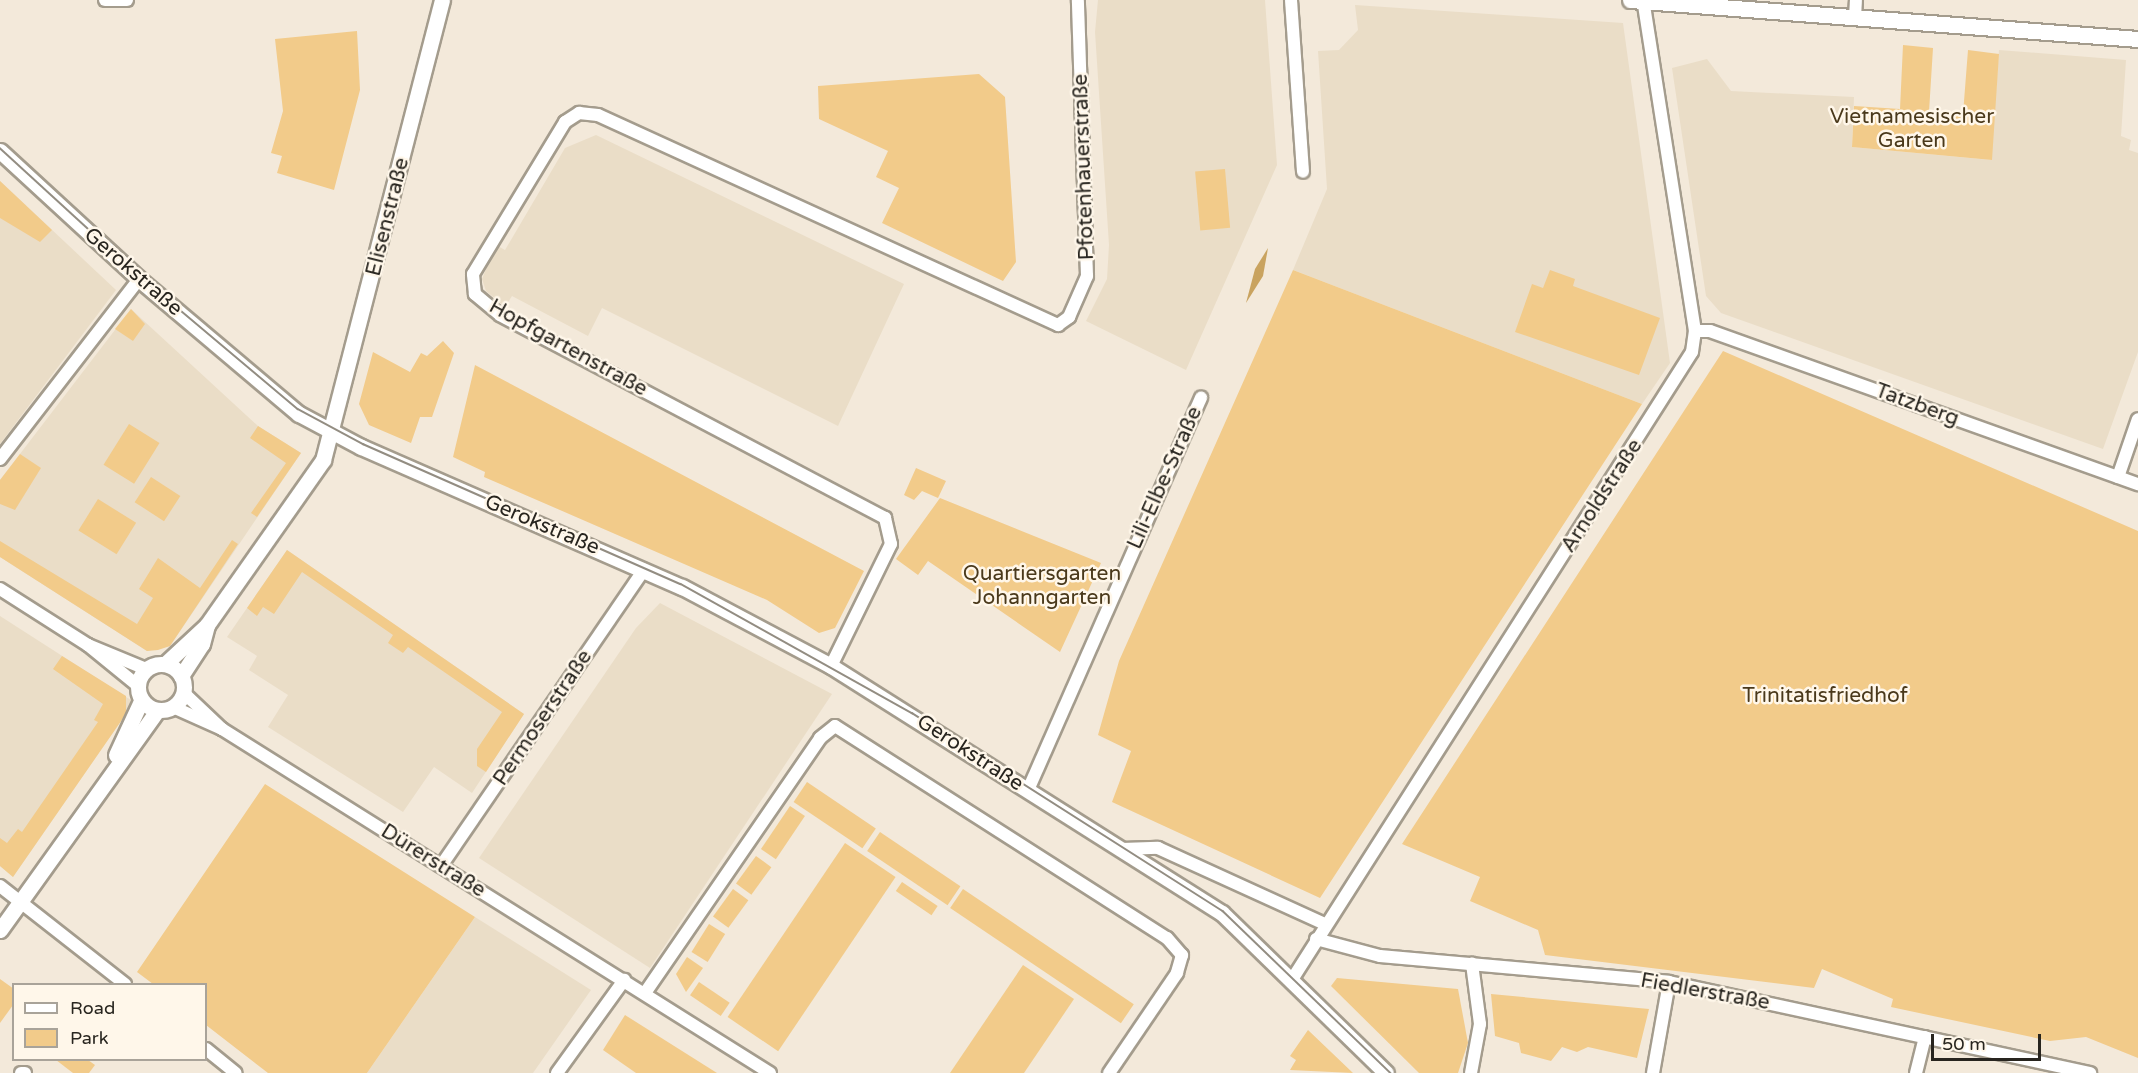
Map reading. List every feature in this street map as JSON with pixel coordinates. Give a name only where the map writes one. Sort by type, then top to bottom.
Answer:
[{"type":"street","points":[[105,0],[127,0]]},
{"type":"street","name":"Elisenstraße","points":[[207,625],[319,466],[333,434],[442,0]]},
{"type":"street","name":"Pfotenhauerstraße","points":[[1058,325],[1069,317],[1087,276],[1078,0]]},
{"type":"street","points":[[1291,0],[1303,171]]},
{"type":"street","points":[[1630,0],[2138,39]]},
{"type":"street","name":"Arnoldstraße","points":[[1316,939],[1683,372],[1695,331],[1644,0]]},
{"type":"street","points":[[1855,18],[1856,0]]},
{"type":"street","name":"Hopfgartenstraße","points":[[831,666],[891,544],[885,519],[500,315],[475,294],[477,263],[565,122],[579,113],[598,115],[1058,325]]},
{"type":"street","name":"Gerokstraße","points":[[0,151],[139,279],[293,409],[333,434],[644,570],[831,666],[1222,913],[1293,978],[1386,1073]]},
{"type":"street","points":[[0,459],[139,279]]},
{"type":"street","name":"Tatzberg","points":[[1695,331],[1710,331],[2138,484]]},
{"type":"street","name":"Lili-Elbe-Straße","points":[[1028,790],[1201,397]]},
{"type":"street","points":[[2118,477],[2138,419]]},
{"type":"street","name":"Permoserstraße","points":[[441,866],[644,570]]},
{"type":"street","points":[[0,589],[88,645],[137,685],[141,701],[109,771]]},
{"type":"street","points":[[88,645],[105,647],[146,669],[165,664],[207,625]]},
{"type":"street","points":[[0,930],[109,771],[157,711],[173,708],[184,693],[181,675],[202,644],[207,625]]},
{"type":"street","points":[[165,664],[181,675]]},
{"type":"street","points":[[137,685],[146,669]]},
{"type":"street","name":"Dürerstraße","points":[[184,693],[222,729]]},
{"type":"street","points":[[141,701],[157,711]]},
{"type":"street","name":"Dürerstraße","points":[[173,708],[222,729],[770,1073]]},
{"type":"street","points":[[645,993],[820,738],[835,726],[1158,932],[1182,955],[1177,973],[1109,1073]]},
{"type":"street","points":[[1122,849],[1158,848],[1325,924]]},
{"type":"street","points":[[0,886],[123,983]]},
{"type":"street","points":[[1293,978],[1316,939]]},
{"type":"street","name":"Fiedlerstraße","points":[[1316,939],[1380,956],[1670,982],[2090,1073]]},
{"type":"street","points":[[1471,1073],[1480,1024],[1472,964]]},
{"type":"street","points":[[558,1073],[624,980]]},
{"type":"street","points":[[1653,1073],[1670,982]]},
{"type":"street","points":[[1916,1073],[1925,1037]]},
{"type":"street","points":[[207,1050],[236,1073]]},
{"type":"shaded area","points":[[1098,0],[1265,0],[1277,165],[1186,370],[1086,321],[1107,279],[1109,245],[1095,32]]},
{"type":"shaded area","points":[[1355,5],[1623,23],[1670,363],[1642,404],[1293,270],[1327,189],[1318,51],[1339,50],[1358,30]]},
{"type":"shaded area","points":[[1999,50],[2126,60],[2121,136],[2131,140],[2129,150],[2138,153],[2138,352],[2103,449],[1721,313],[1706,296],[1672,68],[1707,59],[1731,91],[1854,97],[1852,147],[1991,160]]},
{"type":"shaded area","points":[[596,135],[904,284],[838,426],[602,308],[588,336],[512,296],[505,307],[486,291],[482,279],[496,245],[505,250],[565,148]]},
{"type":"shaded area","points":[[0,181],[116,290],[0,444]]},
{"type":"shaded area","points":[[1268,248],[1263,276],[1246,303],[1255,269]]},
{"type":"shaded area","points":[[131,309],[258,426],[301,453],[170,646],[147,651],[0,557],[0,480]]},
{"type":"shaded area","points":[[287,550],[524,714],[472,793],[434,767],[403,812],[268,727],[288,695],[249,670],[257,656],[227,637]]},
{"type":"shaded area","points":[[660,603],[832,694],[650,968],[479,858],[636,628]]},
{"type":"shaded area","points":[[0,616],[134,702],[13,877],[0,866]]},
{"type":"shaded area","points":[[475,917],[591,990],[533,1073],[367,1073]]},
{"type":"green space","points":[[357,31],[360,90],[334,190],[277,173],[282,156],[271,153],[283,111],[275,39]]},
{"type":"green space","name":"Vietnamesischer Garten","points":[[1903,45],[1933,48],[1929,112],[1963,114],[1968,50],[1999,54],[1992,160],[1852,147],[1854,106],[1900,109]]},
{"type":"green space","points":[[979,74],[1005,97],[1016,262],[1003,281],[882,223],[899,188],[876,177],[888,151],[819,119],[818,86]]},
{"type":"green space","points":[[1225,169],[1230,228],[1200,230],[1195,172]]},
{"type":"green space","points":[[0,181],[52,230],[40,242],[0,218]]},
{"type":"green space","points":[[1293,270],[1642,404],[1320,898],[1112,802],[1131,751],[1098,735],[1119,661]]},
{"type":"green space","points":[[1550,270],[1575,279],[1573,286],[1660,318],[1639,375],[1515,332],[1532,284],[1543,288]]},
{"type":"green space","points":[[131,309],[145,324],[133,341],[115,329]]},
{"type":"green space","points":[[443,341],[454,353],[432,417],[420,417],[411,443],[369,425],[359,404],[373,352],[410,372],[421,353],[427,356]]},
{"type":"green space","name":"Trinitatisfriedhof","points":[[1723,351],[2138,531],[2138,1058],[2086,1037],[2050,1041],[1891,1007],[1893,999],[1822,969],[1814,988],[1545,955],[1538,930],[1470,901],[1480,877],[1402,844]]},
{"type":"green space","points":[[475,365],[864,571],[835,628],[819,633],[767,600],[484,477],[485,472],[453,457]]},
{"type":"green space","points":[[129,424],[160,443],[134,484],[104,465]]},
{"type":"green space","points":[[258,426],[301,453],[257,517],[251,513],[286,463],[250,438]]},
{"type":"green space","points":[[20,454],[41,468],[15,510],[0,504],[0,480]]},
{"type":"green space","points":[[916,468],[946,481],[938,498],[922,491],[914,500],[904,495]]},
{"type":"green space","points":[[151,477],[180,496],[164,521],[135,502]]},
{"type":"green space","name":"Quartiersgarten Johanngarten","points":[[940,498],[1101,563],[1060,652],[928,561],[918,575],[896,559]]},
{"type":"green space","points":[[98,499],[136,523],[117,554],[78,530]]},
{"type":"green space","points":[[232,540],[238,544],[170,646],[147,651],[0,557],[0,541],[137,624],[153,598],[139,589],[158,558],[200,588]]},
{"type":"green space","points":[[287,550],[524,714],[486,772],[477,766],[477,749],[502,712],[408,647],[403,653],[388,643],[393,635],[302,572],[274,614],[263,607],[257,616],[247,608]]},
{"type":"green space","points":[[62,656],[126,696],[126,714],[13,877],[0,866],[0,838],[7,843],[18,829],[22,832],[98,722],[94,720],[103,704],[53,669]]},
{"type":"green space","points":[[807,782],[876,828],[862,848],[794,802]]},
{"type":"green space","points":[[265,784],[475,917],[367,1073],[268,1073],[207,1026],[207,983],[152,983],[137,972]]},
{"type":"green space","points":[[790,806],[805,816],[776,859],[761,849]]},
{"type":"green space","points":[[880,832],[960,886],[948,905],[867,851]]},
{"type":"green space","points":[[845,843],[896,877],[778,1051],[728,1017]]},
{"type":"green space","points":[[756,856],[771,867],[751,895],[736,884]]},
{"type":"green space","points":[[902,882],[938,906],[931,915],[896,891]]},
{"type":"green space","points":[[733,889],[748,900],[728,928],[713,917]]},
{"type":"green space","points":[[963,889],[1134,1004],[1121,1023],[950,908]]},
{"type":"green space","points":[[709,924],[725,934],[708,962],[692,952]]},
{"type":"green space","points":[[687,957],[703,968],[686,992],[676,974]]},
{"type":"green space","points":[[1023,965],[1074,999],[1024,1073],[950,1073]]},
{"type":"green space","points":[[1337,978],[1458,989],[1468,1043],[1458,1073],[1419,1073],[1331,986]]},
{"type":"green space","points":[[0,979],[12,988],[12,1006],[0,1023]]},
{"type":"green space","points":[[699,982],[730,1003],[721,1016],[690,995]]},
{"type":"green space","points":[[1491,994],[1649,1009],[1637,1058],[1588,1047],[1577,1052],[1562,1047],[1551,1061],[1521,1053],[1519,1043],[1495,1036]]},
{"type":"green space","points":[[625,1015],[717,1073],[636,1073],[603,1050]]},
{"type":"green space","points":[[1308,1030],[1353,1073],[1290,1070],[1296,1060],[1290,1056]]},
{"type":"green space","points":[[57,1061],[89,1061],[95,1065],[89,1073],[73,1073]]},
{"type":"tram line","points":[[0,148],[141,277],[298,409],[363,444],[681,584],[912,713],[1223,911],[1391,1073]]}]
